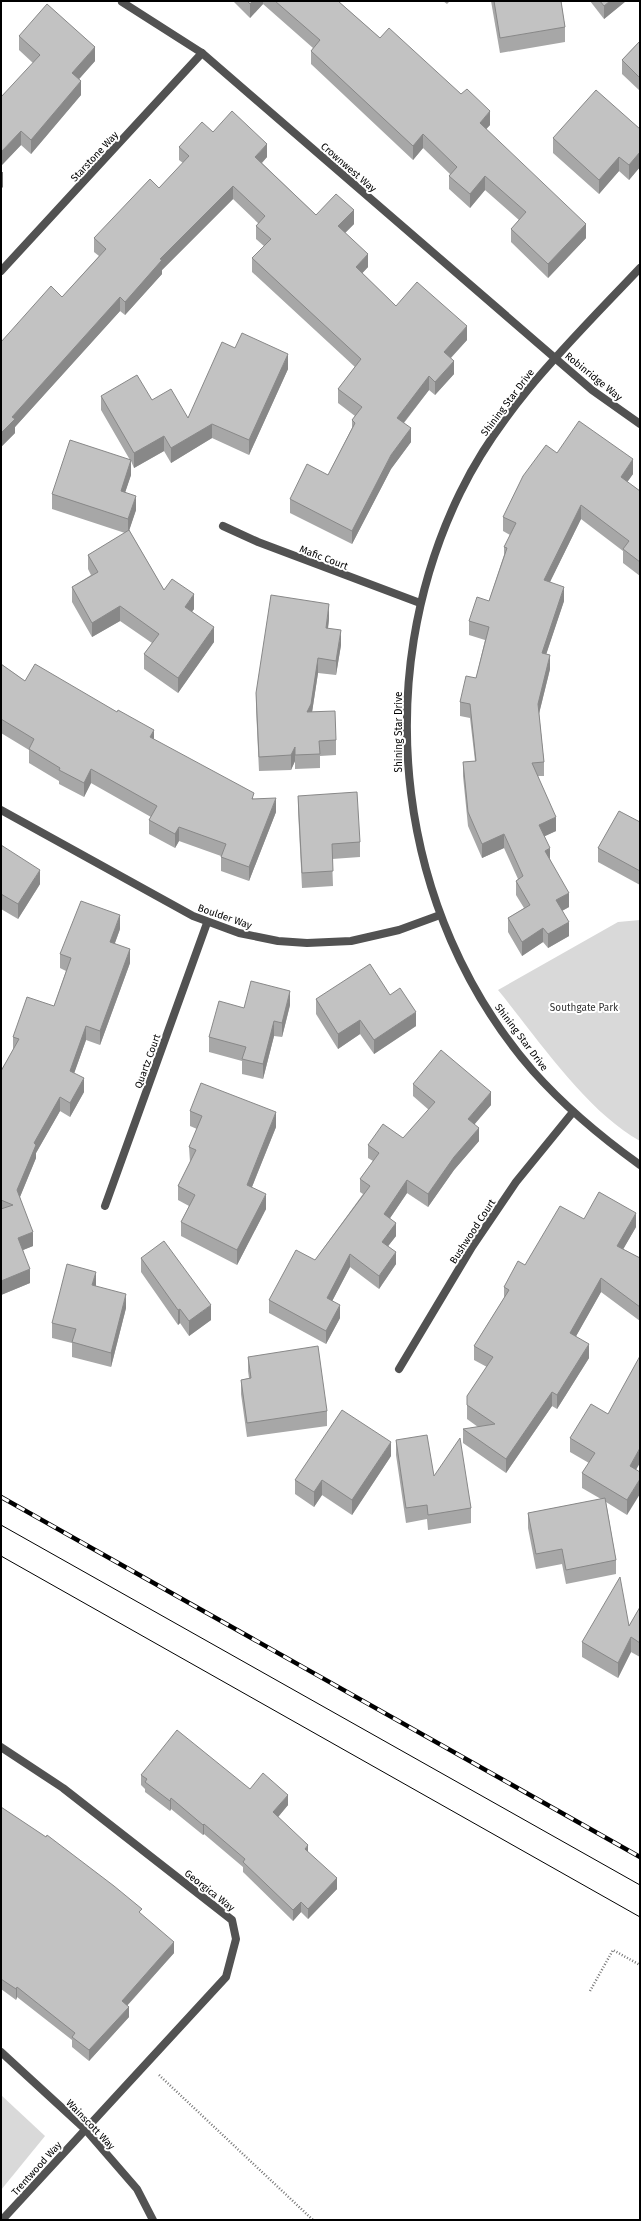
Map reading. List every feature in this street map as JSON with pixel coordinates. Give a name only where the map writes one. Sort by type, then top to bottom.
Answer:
[{"type":"street","name":"Crownwest Way","points":[[122,2],[202,53],[555,358]]},
{"type":"street","name":"Starstone Way","points":[[1,271],[202,53]]},
{"type":"street","name":"Shining Star Drive","points":[[640,268],[537,378],[492,436],[460,492],[438,543],[420,603],[411,650],[406,705],[406,760],[412,807],[423,861],[440,915],[466,972],[494,1020],[534,1071],[573,1112],[607,1141],[640,1165]]},
{"type":"street","name":"Robinridge Way","points":[[555,358],[592,390],[640,424]]},
{"type":"street","name":"Mafic Court","points":[[223,526],[258,542],[420,603]]},
{"type":"street","name":"Boulder Way","points":[[1,810],[207,923],[239,933],[278,941],[307,943],[351,941],[399,930],[440,915]]},
{"type":"street","name":"Quartz Court","points":[[105,1206],[207,923]]},
{"type":"street","name":"Bushwood Court","points":[[399,1369],[472,1247],[516,1182],[573,1112]]},
{"type":"street","name":"Georgica Way","points":[[1,1747],[63,1788],[232,1920],[236,1939],[226,1977],[85,2129]]},
{"type":"street","name":"Wainscott Way","points":[[1,2052],[85,2129],[137,2189],[153,2220]]},
{"type":"street","name":"Trentwood Way","points":[[2,2220],[85,2129]]},
{"type":"path","points":[[590,1991],[612,1950],[640,1965]]},
{"type":"path","points":[[146,2063],[313,2220]]},
{"type":"green space","name":"Southgate Park","points":[[640,920],[640,1141],[620,1128],[582,1093],[546,1051],[498,990],[618,922]]},
{"type":"green space","points":[[1,2095],[45,2136],[1,2190]]},
{"type":"building","points":[[275,1],[338,1],[380,38],[389,28],[461,94],[467,89],[490,111],[480,123],[586,224],[548,264],[511,229],[526,212],[485,176],[470,194],[449,176],[457,167],[423,134],[413,146],[311,51],[320,40]]},
{"type":"building","points":[[494,1],[561,1],[565,27],[500,38]]},
{"type":"building","points":[[600,1],[610,1],[604,6]]},
{"type":"building","points":[[47,4],[95,47],[72,73],[81,81],[31,140],[21,131],[1,152],[1,97],[40,55],[19,36]]},
{"type":"building","points":[[640,41],[640,78],[622,60]]},
{"type":"building","points":[[596,90],[640,129],[640,152],[629,165],[619,157],[599,180],[553,138]]},
{"type":"building","points":[[232,111],[267,144],[255,157],[316,215],[336,194],[354,210],[338,226],[368,254],[356,267],[396,306],[417,282],[467,326],[444,352],[454,361],[435,382],[429,376],[397,418],[411,428],[391,455],[352,531],[290,499],[307,464],[328,475],[355,423],[352,420],[362,407],[338,389],[361,359],[252,258],[271,239],[256,226],[265,216],[233,186],[160,259],[162,260],[125,302],[120,297],[12,417],[15,419],[1,433],[1,342],[51,286],[62,297],[106,249],[94,238],[150,179],[159,188],[189,156],[179,147],[202,122],[213,132]]},
{"type":"building","points":[[242,333],[288,354],[249,440],[212,424],[171,448],[164,436],[134,453],[101,396],[137,375],[152,400],[171,389],[188,418],[222,342],[235,348]]},
{"type":"building","points":[[579,421],[633,459],[621,477],[640,491],[640,562],[623,549],[629,541],[581,505],[544,580],[564,587],[542,653],[550,655],[538,704],[544,762],[532,763],[556,817],[539,825],[550,848],[545,851],[569,893],[556,900],[569,922],[548,934],[543,928],[522,942],[508,918],[530,905],[516,881],[523,876],[504,834],[482,844],[468,812],[463,762],[476,761],[470,704],[460,702],[466,676],[476,678],[489,627],[469,621],[477,597],[489,601],[507,548],[504,547],[516,523],[503,517],[523,476],[546,445],[557,453]]},
{"type":"building","points":[[70,440],[131,460],[121,491],[136,496],[128,519],[52,494]]},
{"type":"building","points":[[129,530],[164,590],[172,579],[194,594],[185,607],[214,627],[178,678],[144,654],[159,634],[120,606],[92,623],[72,587],[98,572],[88,555]]},
{"type":"building","points":[[271,595],[329,604],[326,628],[341,630],[336,661],[318,658],[311,704],[307,712],[335,711],[336,740],[319,741],[320,754],[295,755],[295,747],[291,755],[259,757],[256,693]]},
{"type":"building","points":[[1,664],[25,681],[35,664],[117,712],[118,710],[154,730],[150,737],[254,793],[252,799],[276,798],[249,867],[221,857],[226,844],[179,827],[175,834],[149,820],[157,806],[91,769],[84,783],[59,770],[60,768],[29,749],[34,739],[1,719]]},
{"type":"building","points":[[357,792],[360,842],[332,844],[333,871],[302,873],[298,796]]},
{"type":"building","points":[[619,811],[640,822],[640,871],[598,848]]},
{"type":"building","points":[[1,845],[40,870],[18,904],[1,894]]},
{"type":"building","points":[[81,901],[120,915],[110,942],[130,949],[100,1031],[86,1026],[70,1071],[84,1078],[70,1103],[60,1097],[34,1143],[36,1145],[17,1190],[33,1232],[18,1238],[30,1269],[1,1281],[1,1209],[13,1205],[1,1200],[1,1071],[19,1039],[13,1037],[27,997],[54,1006],[71,958],[60,954]]},
{"type":"building","points":[[370,964],[390,995],[400,988],[416,1012],[374,1040],[360,1020],[338,1034],[316,999]]},
{"type":"building","points":[[251,981],[290,991],[282,1023],[274,1021],[263,1064],[242,1059],[246,1047],[209,1037],[219,1001],[244,1008]]},
{"type":"building","points":[[441,1050],[491,1092],[468,1119],[479,1128],[454,1157],[428,1194],[407,1180],[384,1214],[396,1223],[382,1242],[396,1252],[379,1276],[350,1254],[327,1298],[340,1305],[326,1331],[269,1300],[296,1250],[315,1260],[370,1186],[360,1179],[379,1153],[368,1145],[383,1124],[403,1138],[435,1102],[413,1084]]},
{"type":"building","points":[[201,1083],[276,1112],[247,1185],[266,1194],[237,1250],[181,1222],[195,1195],[178,1186],[196,1150],[189,1147],[202,1116],[190,1111]]},
{"type":"building","points":[[599,1192],[636,1213],[617,1246],[640,1258],[640,1307],[601,1278],[570,1333],[589,1344],[557,1395],[552,1392],[506,1459],[463,1429],[495,1424],[467,1405],[467,1396],[493,1357],[474,1346],[509,1290],[504,1287],[518,1261],[525,1265],[560,1206],[584,1219]]},
{"type":"building","points":[[164,1241],[211,1305],[189,1321],[180,1309],[178,1310],[141,1258]]},
{"type":"building","points":[[67,1264],[96,1272],[92,1285],[126,1294],[111,1353],[72,1342],[76,1329],[52,1323]]},
{"type":"building","points":[[318,1346],[327,1411],[247,1423],[241,1380],[251,1378],[248,1357]]},
{"type":"building","points":[[640,1356],[640,1448],[630,1466],[640,1472],[640,1479],[627,1500],[582,1473],[595,1453],[570,1438],[591,1404],[608,1414]]},
{"type":"building","points":[[342,1410],[391,1442],[352,1500],[322,1480],[314,1492],[295,1480]]},
{"type":"building","points":[[427,1435],[434,1476],[460,1438],[471,1508],[428,1515],[427,1505],[406,1508],[396,1440]]},
{"type":"building","points":[[605,1498],[616,1560],[566,1570],[562,1549],[536,1554],[528,1513]]},
{"type":"building","points":[[620,1577],[629,1626],[640,1607],[640,1643],[631,1637],[618,1663],[582,1642]]},
{"type":"building","points":[[177,1730],[250,1789],[263,1773],[288,1795],[273,1812],[308,1845],[305,1849],[337,1878],[308,1909],[301,1902],[293,1910],[243,1862],[245,1859],[171,1798],[170,1801],[145,1782],[147,1779],[141,1775]]},
{"type":"building","points":[[1,1807],[46,1837],[47,1835],[114,1886],[142,1909],[139,1912],[174,1942],[122,2001],[129,2007],[89,2050],[72,2037],[75,2033],[17,1987],[16,1989],[1,1979]]},
{"type":"tram line","points":[[1,1525],[640,1885]]},
{"type":"tram line","points":[[1,1556],[640,1917]]},
{"type":"railway","points":[[1,1497],[640,1857]]}]
